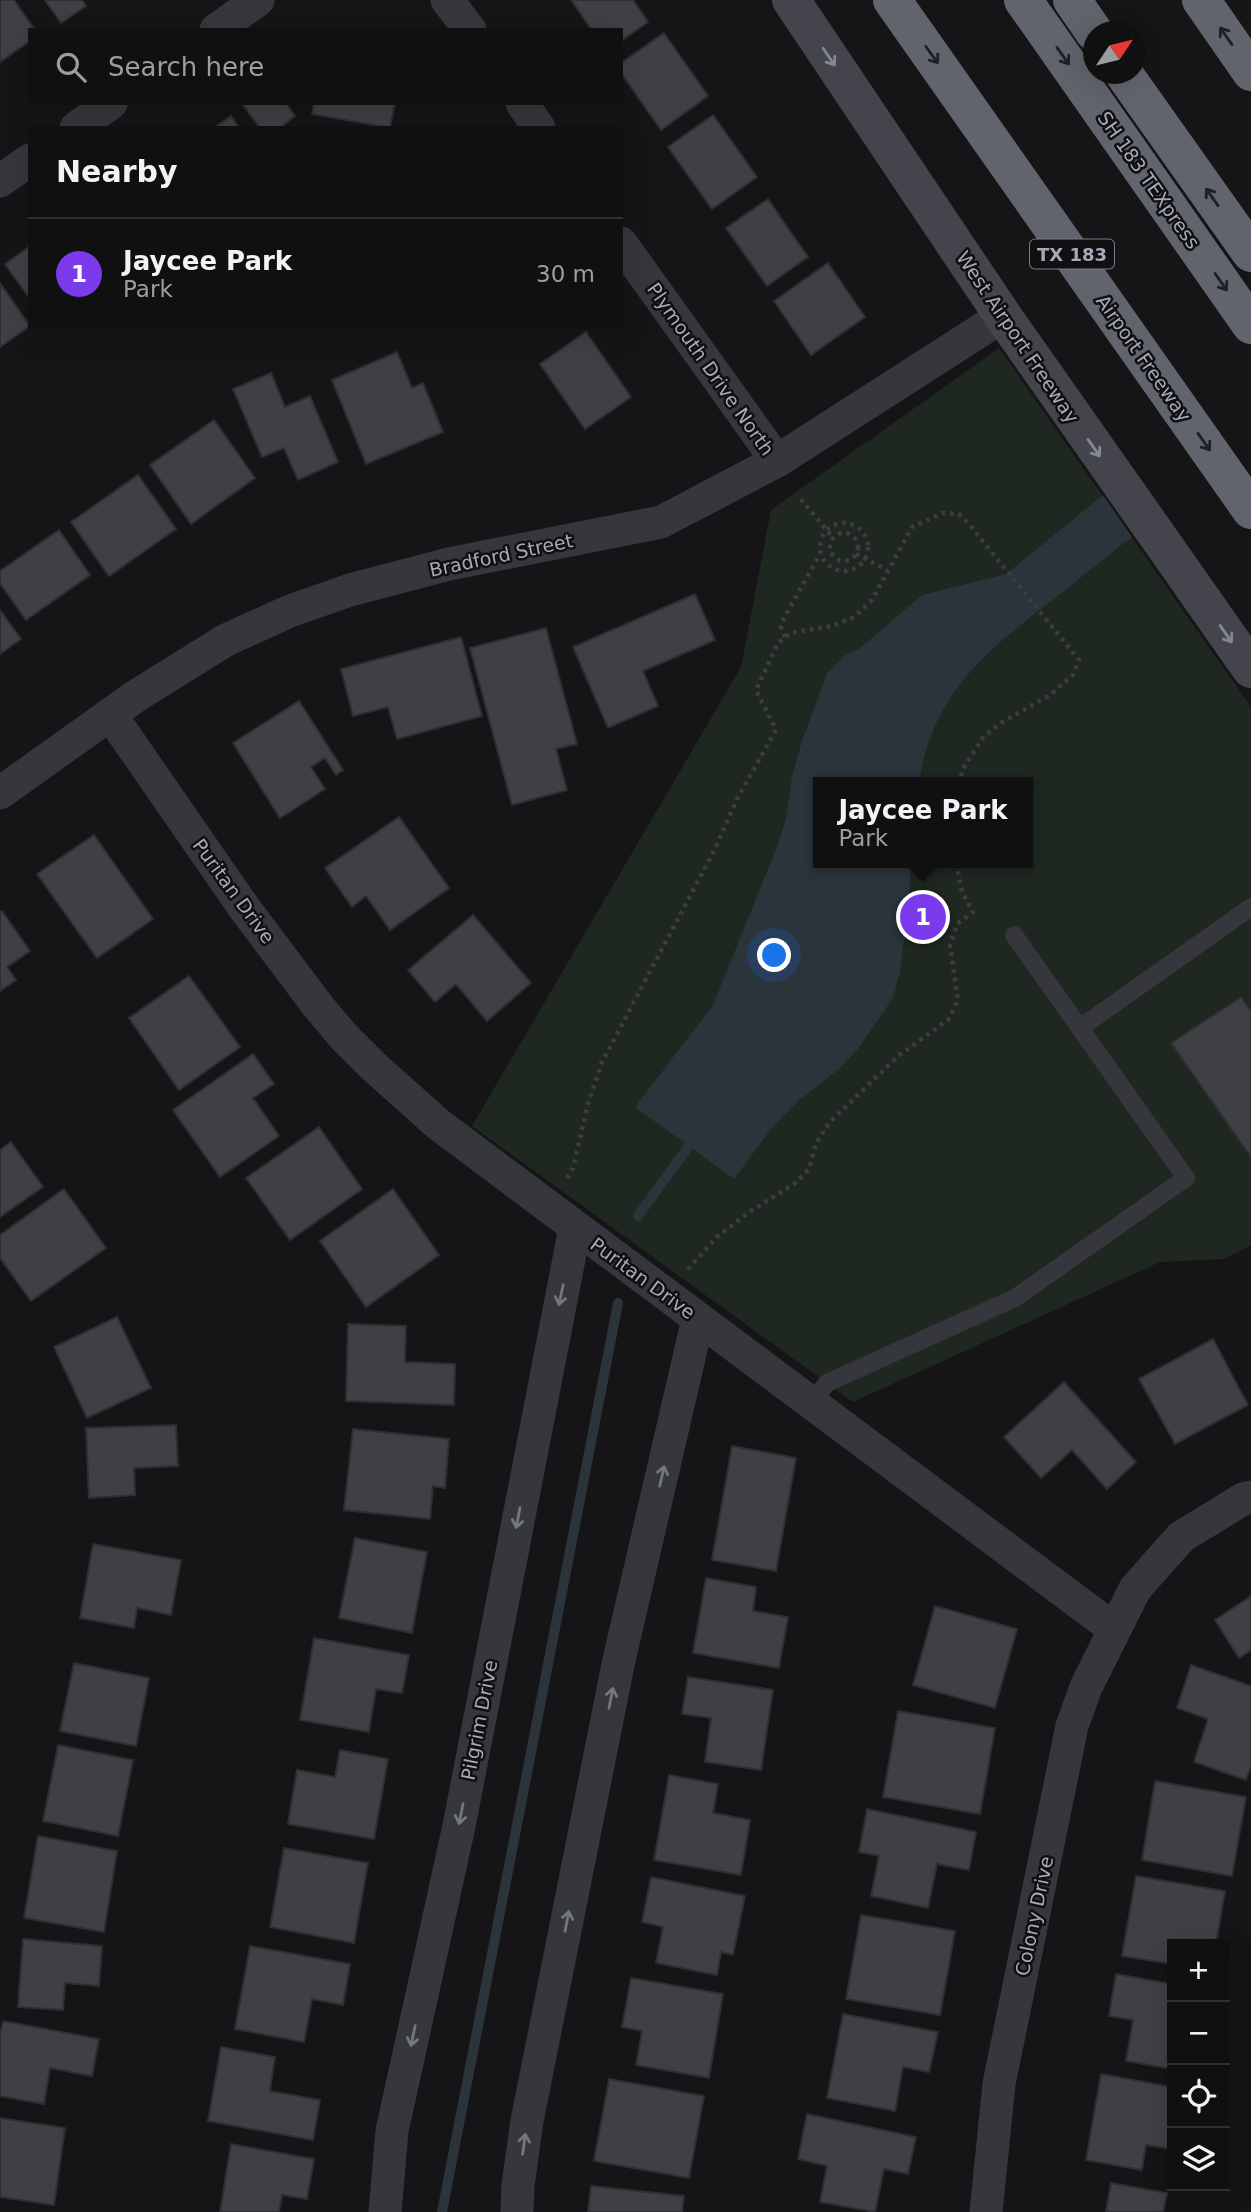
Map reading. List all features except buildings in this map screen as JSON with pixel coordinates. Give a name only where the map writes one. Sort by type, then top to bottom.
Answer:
[{"type":"highway","name":"Airport Freeway","points":[[892,0],[1251,510]]},
{"type":"highway","name":"SH 183 TEXpress","points":[[1024,0],[1251,325]]},
{"type":"highway","points":[[1072,0],[1086,21]]},
{"type":"highway","points":[[1201,0],[1251,72]]},
{"type":"highway","points":[[1131,84],[1251,253]]},
{"type":"main road","name":"West Airport Freeway","points":[[791,0],[1003,316],[1251,669]]},
{"type":"street","points":[[219,28],[258,0]]},
{"type":"street","points":[[447,0],[468,28]]},
{"type":"street","points":[[79,126],[108,105]]},
{"type":"street","points":[[523,105],[538,126]]},
{"type":"street","points":[[0,181],[28,161]]},
{"type":"street","name":"Plymouth Drive North","points":[[623,246],[777,461]]},
{"type":"street","name":"Bradford Street","points":[[0,793],[110,714],[175,670],[226,640],[290,611],[349,590],[449,564],[661,522],[777,461],[1003,316]]},
{"type":"street","name":"Puritan Drive","points":[[110,714],[245,908],[344,1037],[438,1124],[1114,1629]]},
{"type":"street","name":"Pilgrim Drive","points":[[385,2212],[392,2131],[459,1826],[575,1228]]},
{"type":"street","points":[[517,2212],[527,2121],[619,1660],[698,1319]]},
{"type":"street","points":[[1114,1629],[1135,1588],[1181,1537],[1242,1499],[1251,1497]]},
{"type":"street","name":"Colony Drive","points":[[986,2212],[999,2084],[1072,1726],[1086,1686],[1114,1629]]},
{"type":"lane","points":[[1080,1028],[1251,907]]},
{"type":"lane","points":[[811,1404],[827,1383],[1015,1298],[1186,1178],[1014,934]]},
{"type":"path","points":[[801,499],[832,538]]},
{"type":"path","points":[[567,1179],[573,1168],[588,1104],[602,1062],[714,851],[738,797],[776,730],[756,690],[778,643],[790,633],[832,626],[854,617],[872,600],[912,527],[943,513],[959,514],[1079,660],[1073,675],[1050,695],[1004,721],[984,736],[962,770],[961,777]]},
{"type":"path","points":[[785,637],[781,627],[784,618],[820,554],[821,538],[825,531],[839,523],[855,526],[866,537],[868,545],[865,559],[859,566],[845,572],[830,567],[820,554]]},
{"type":"path","points":[[845,533],[854,537],[858,545],[856,554],[849,560],[836,558],[830,547],[832,538],[845,533]]},
{"type":"path","points":[[856,554],[887,569]]},
{"type":"path","points":[[681,1265],[688,1269],[717,1237],[749,1212],[794,1184],[809,1169],[816,1143],[830,1122],[898,1056],[948,1020],[958,1000],[950,945],[957,924],[973,912],[962,892],[957,868]]},
{"type":"shaded area","points":[[999,348],[1251,707],[1251,1245],[1224,1259],[1160,1262],[853,1402],[472,1126],[741,667],[771,510]]},
{"type":"shaded area","points":[[1103,495],[1132,537],[991,650],[971,671],[938,719],[920,777],[813,777],[813,868],[911,868],[900,972],[893,998],[858,1049],[839,1069],[798,1101],[771,1129],[734,1179],[635,1107],[713,1005],[778,844],[802,741],[827,673],[844,656],[860,648],[922,595],[1006,574]]},
{"type":"waterway","points":[[638,1216],[696,1136]]},
{"type":"waterway","points":[[442,2212],[618,1303]]},
{"type":"place","name":"Jaycee Park","points":[[923,917]]}]
